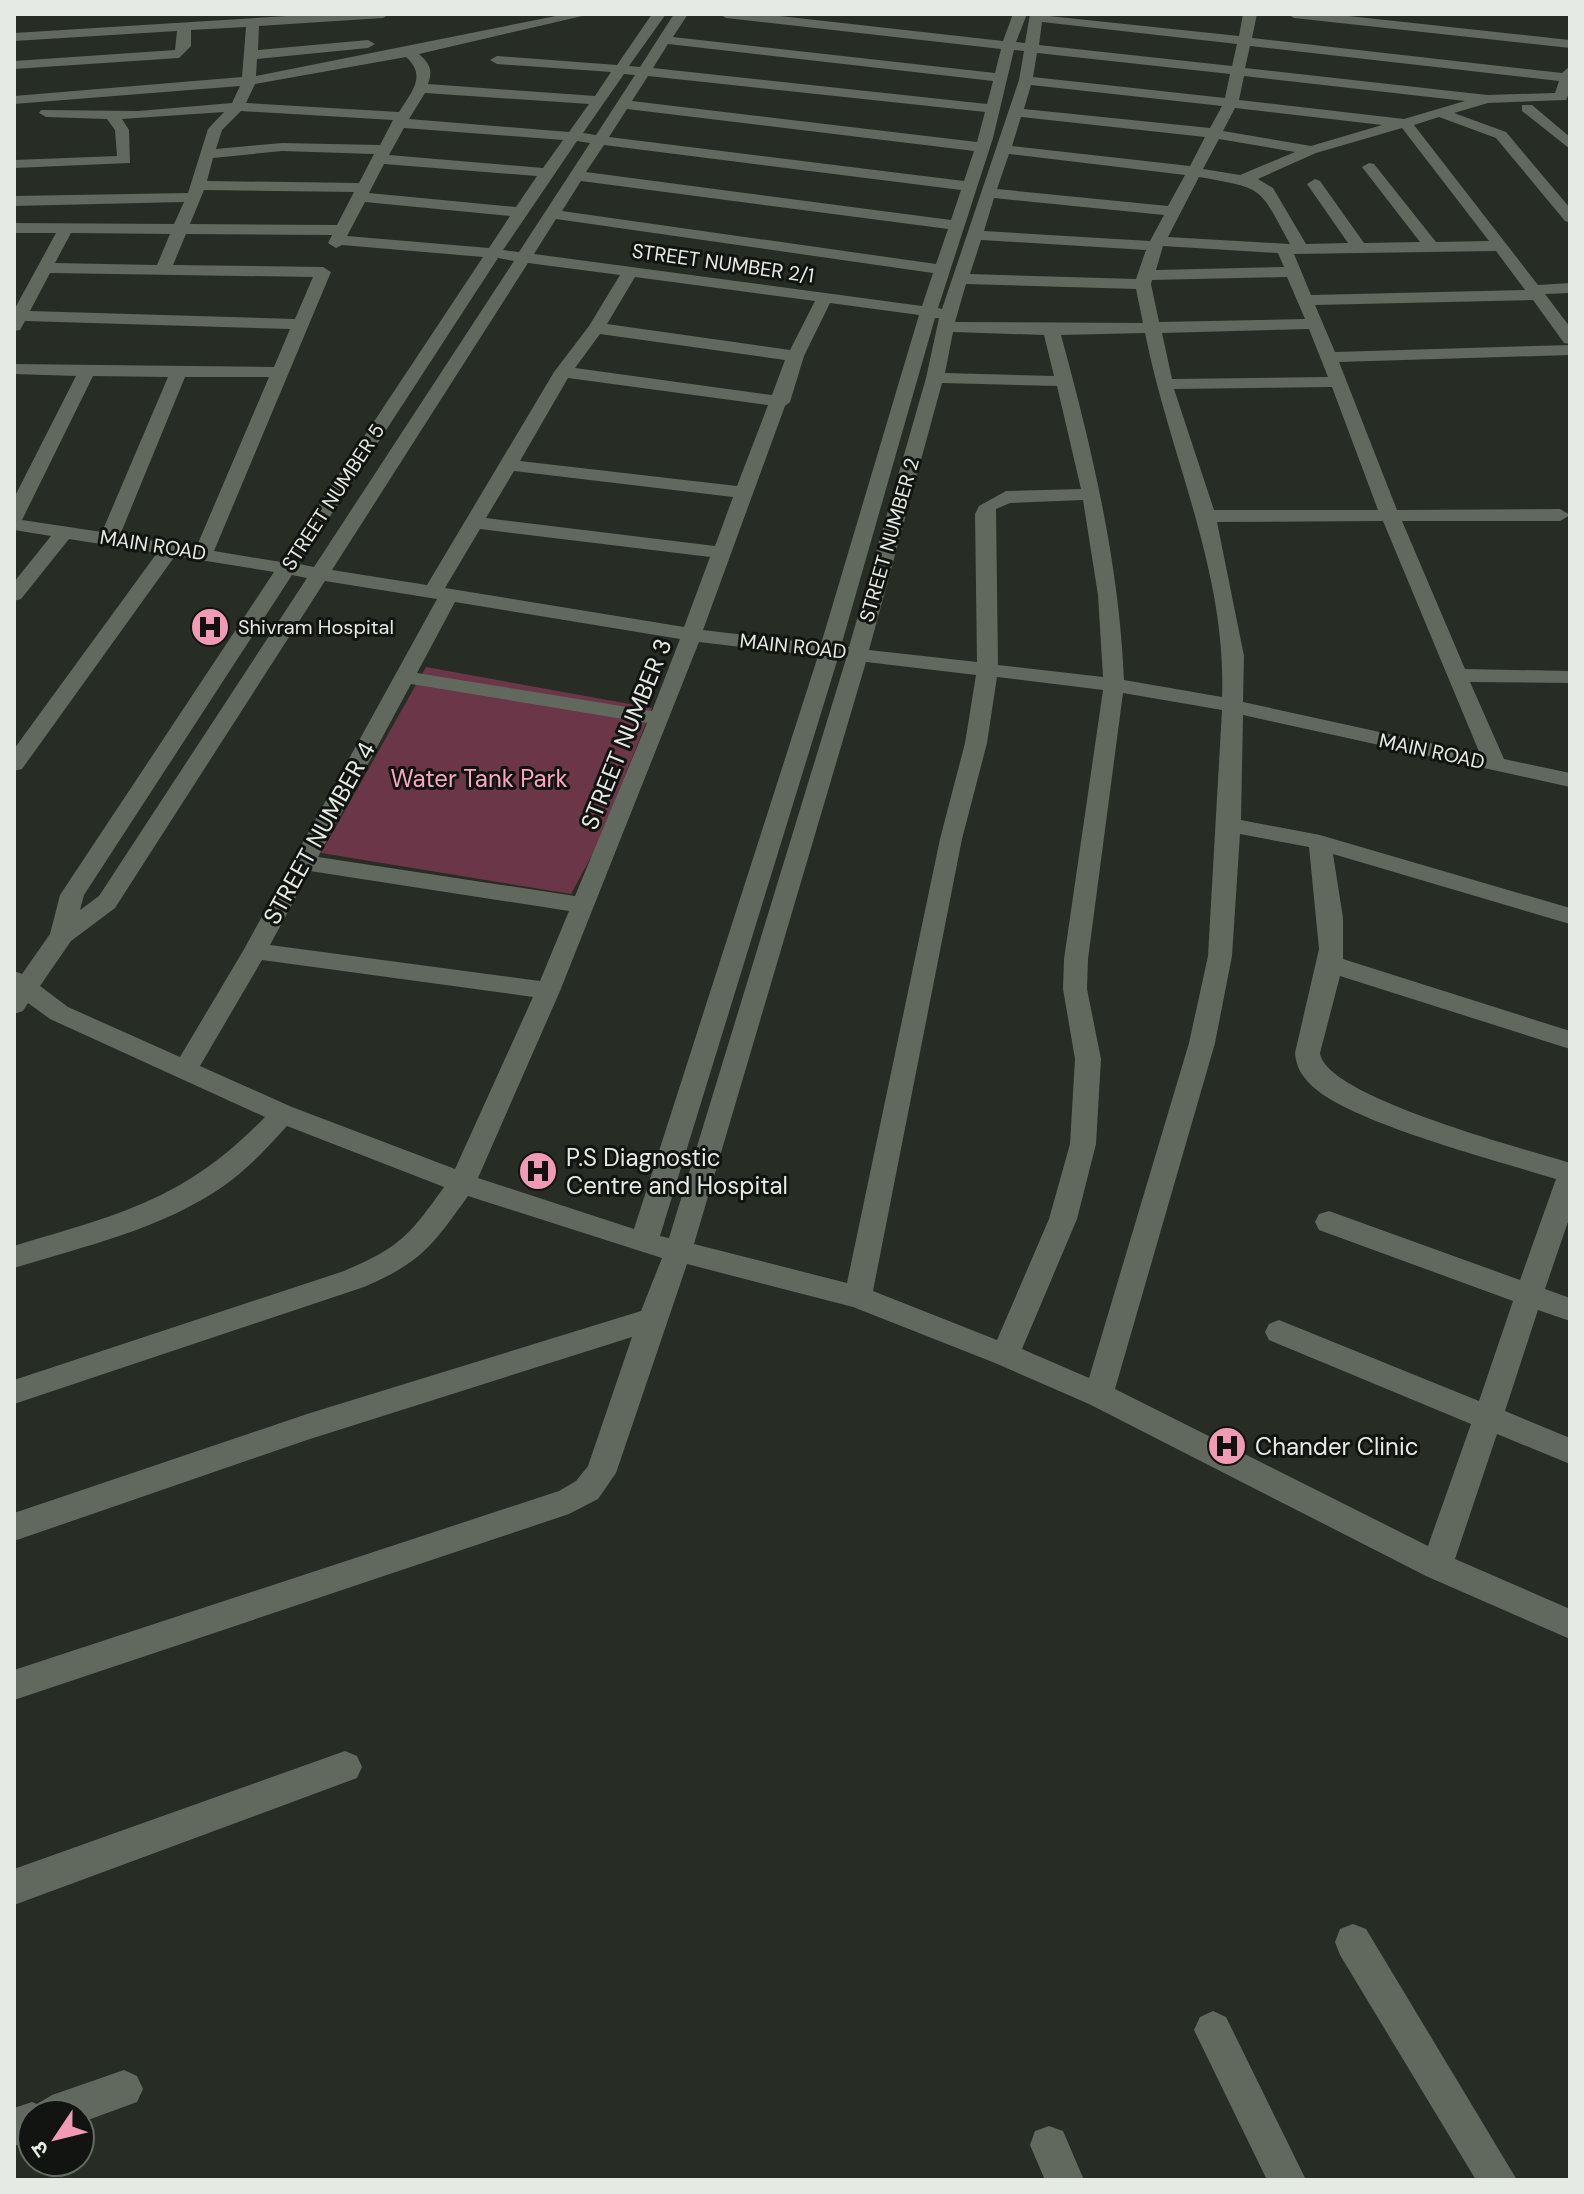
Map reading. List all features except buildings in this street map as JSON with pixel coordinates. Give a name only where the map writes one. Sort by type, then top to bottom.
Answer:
[{"type":"street","points":[[84,14],[84,33]]},
{"type":"street","points":[[14,37],[383,14]]},
{"type":"street","points":[[511,14],[524,28]]},
{"type":"street","points":[[14,100],[249,81],[409,52],[584,14]]},
{"type":"street","name":"STREET NUMBER 5","points":[[17,991],[62,935],[72,895],[493,253],[659,14]]},
{"type":"street","points":[[62,935],[107,902],[681,14]]},
{"type":"street","points":[[726,14],[1487,99],[1561,97],[1569,74],[1008,14]]},
{"type":"street","points":[[1099,1395],[1202,1043],[1220,956],[1229,825],[1230,705],[1234,656],[1206,516],[1150,329],[1144,280],[1157,243],[1192,171],[1231,102],[1250,14]]},
{"type":"street","points":[[1294,14],[1416,21],[1570,44]]},
{"type":"street","points":[[1401,14],[1416,21]]},
{"type":"street","points":[[1003,110],[1000,78],[1008,46],[1028,15]]},
{"type":"street","name":"STREET NUMBER 2","points":[[14,1685],[569,1501],[587,1490],[601,1473],[652,1319],[679,1249],[858,653],[935,378],[940,318],[950,274],[1003,110],[1026,80],[1032,49],[1028,15]]},
{"type":"street","points":[[1513,18],[1514,37]]},
{"type":"street","points":[[163,269],[196,191],[215,129],[237,107],[249,81],[253,21]]},
{"type":"street","points":[[14,65],[179,54],[184,46],[184,26]]},
{"type":"street","points":[[252,55],[420,40],[463,41]]},
{"type":"street","points":[[664,40],[1000,78]]},
{"type":"street","points":[[203,553],[340,235],[400,119],[420,88],[423,65],[409,52]]},
{"type":"street","points":[[497,60],[620,69],[1212,133],[1311,150]]},
{"type":"street","points":[[1026,80],[1405,123],[1570,339]]},
{"type":"street","points":[[420,88],[597,100]]},
{"type":"street","points":[[1242,180],[1311,150],[1487,99]]},
{"type":"street","points":[[622,104],[1192,171],[1242,180],[1268,191],[1292,249],[1294,272],[1337,382],[1495,765]]},
{"type":"street","points":[[14,112],[111,114],[237,107],[400,119],[750,155],[978,190],[1173,211]]},
{"type":"street","points":[[1527,108],[1570,145]]},
{"type":"street","points":[[1440,113],[1501,135],[1570,218]]},
{"type":"street","points":[[14,164],[125,160],[122,130],[111,114]]},
{"type":"street","points":[[1547,127],[1570,124]]},
{"type":"street","points":[[208,154],[282,147],[381,154],[550,173]]},
{"type":"street","points":[[1369,167],[1432,247]]},
{"type":"street","points":[[579,176],[965,230],[1292,249],[1501,246]]},
{"type":"street","points":[[1315,184],[1359,248]]},
{"type":"street","points":[[14,201],[196,191],[361,192],[520,212]]},
{"type":"street","points":[[553,214],[950,274],[1144,280],[1294,272]]},
{"type":"street","name":"STREET NUMBER 2/1","points":[[14,228],[182,227],[340,235],[493,253],[940,318],[1051,330],[1316,324]]},
{"type":"street","points":[[66,228],[17,316],[301,324]]},
{"type":"street","points":[[45,268],[323,272]]},
{"type":"street","name":"STREET NUMBER 4","points":[[185,1070],[255,951],[404,677],[442,591],[509,465],[563,372],[596,328],[629,273]]},
{"type":"street","points":[[1306,300],[1535,292],[1570,288]]},
{"type":"street","name":"STREET NUMBER 3","points":[[14,1392],[354,1279],[394,1262],[420,1242],[462,1183],[548,991],[695,635],[795,356],[824,300]]},
{"type":"street","points":[[644,1241],[830,650],[940,318]]},
{"type":"street","points":[[596,328],[795,356]]},
{"type":"street","points":[[1005,1355],[1063,1219],[1075,1184],[1083,1144],[1088,1059],[1075,989],[1076,959],[1114,685],[1114,643],[1092,494],[1051,330]]},
{"type":"street","points":[[1329,357],[1570,350]]},
{"type":"street","points":[[14,369],[281,372]]},
{"type":"street","points":[[14,517],[87,371]]},
{"type":"street","points":[[109,538],[179,371]]},
{"type":"street","points":[[563,372],[781,402]]},
{"type":"street","points":[[935,378],[1065,381]]},
{"type":"street","points":[[1164,384],[1337,382]]},
{"type":"street","points":[[509,465],[746,493]]},
{"type":"street","points":[[858,1297],[951,839],[976,743],[988,668],[985,514],[988,506],[1006,497],[1092,494]]},
{"type":"street","points":[[1206,516],[1389,513],[1560,515]]},
{"type":"street","points":[[477,523],[724,553]]},
{"type":"street","name":"MAIN ROAD","points":[[14,524],[442,591],[695,635],[1114,685],[1230,705],[1570,780]]},
{"type":"street","points":[[14,595],[65,531]]},
{"type":"street","points":[[14,764],[171,548]]},
{"type":"street","points":[[1458,675],[1570,677]]},
{"type":"street","points":[[404,677],[660,719]]},
{"type":"street","points":[[1229,825],[1320,842],[1570,916]]},
{"type":"street","points":[[1320,842],[1329,905],[1330,964],[1309,1045],[1309,1064],[1314,1076],[1362,1105],[1570,1175],[1437,1566]]},
{"type":"street","points":[[303,862],[584,905]]},
{"type":"street","points":[[255,951],[548,991]]},
{"type":"street","points":[[1330,964],[1570,1040]]},
{"type":"street","points":[[17,991],[283,1114],[462,1183],[644,1241],[858,1297],[1005,1355],[1099,1395],[1437,1566],[1570,1624]]},
{"type":"street","points":[[14,1257],[164,1206],[205,1185],[232,1165],[283,1114]]},
{"type":"street","points":[[1329,1222],[1570,1310]]},
{"type":"street","points":[[14,1527],[307,1427],[652,1319]]},
{"type":"street","points":[[1279,1332],[1570,1451]]},
{"type":"street","points":[[14,1887],[345,1767]]},
{"type":"street","points":[[1353,1942],[1498,2180]]},
{"type":"street","points":[[1213,2030],[1287,2180]]},
{"type":"street","points":[[96,2099],[124,2089]]},
{"type":"street","points":[[1049,2145],[1065,2180]]},
{"type":"green space","name":"Water Tank Park","points":[[426,667],[652,708],[596,848],[571,894],[321,853]]},
{"type":"place","name":"Shivram Hospital","points":[[210,627]]},
{"type":"place","name":"P.S Diagnostic Centre and Hospital","points":[[538,1171]]},
{"type":"place","name":"Chander Clinic","points":[[1227,1446]]}]
